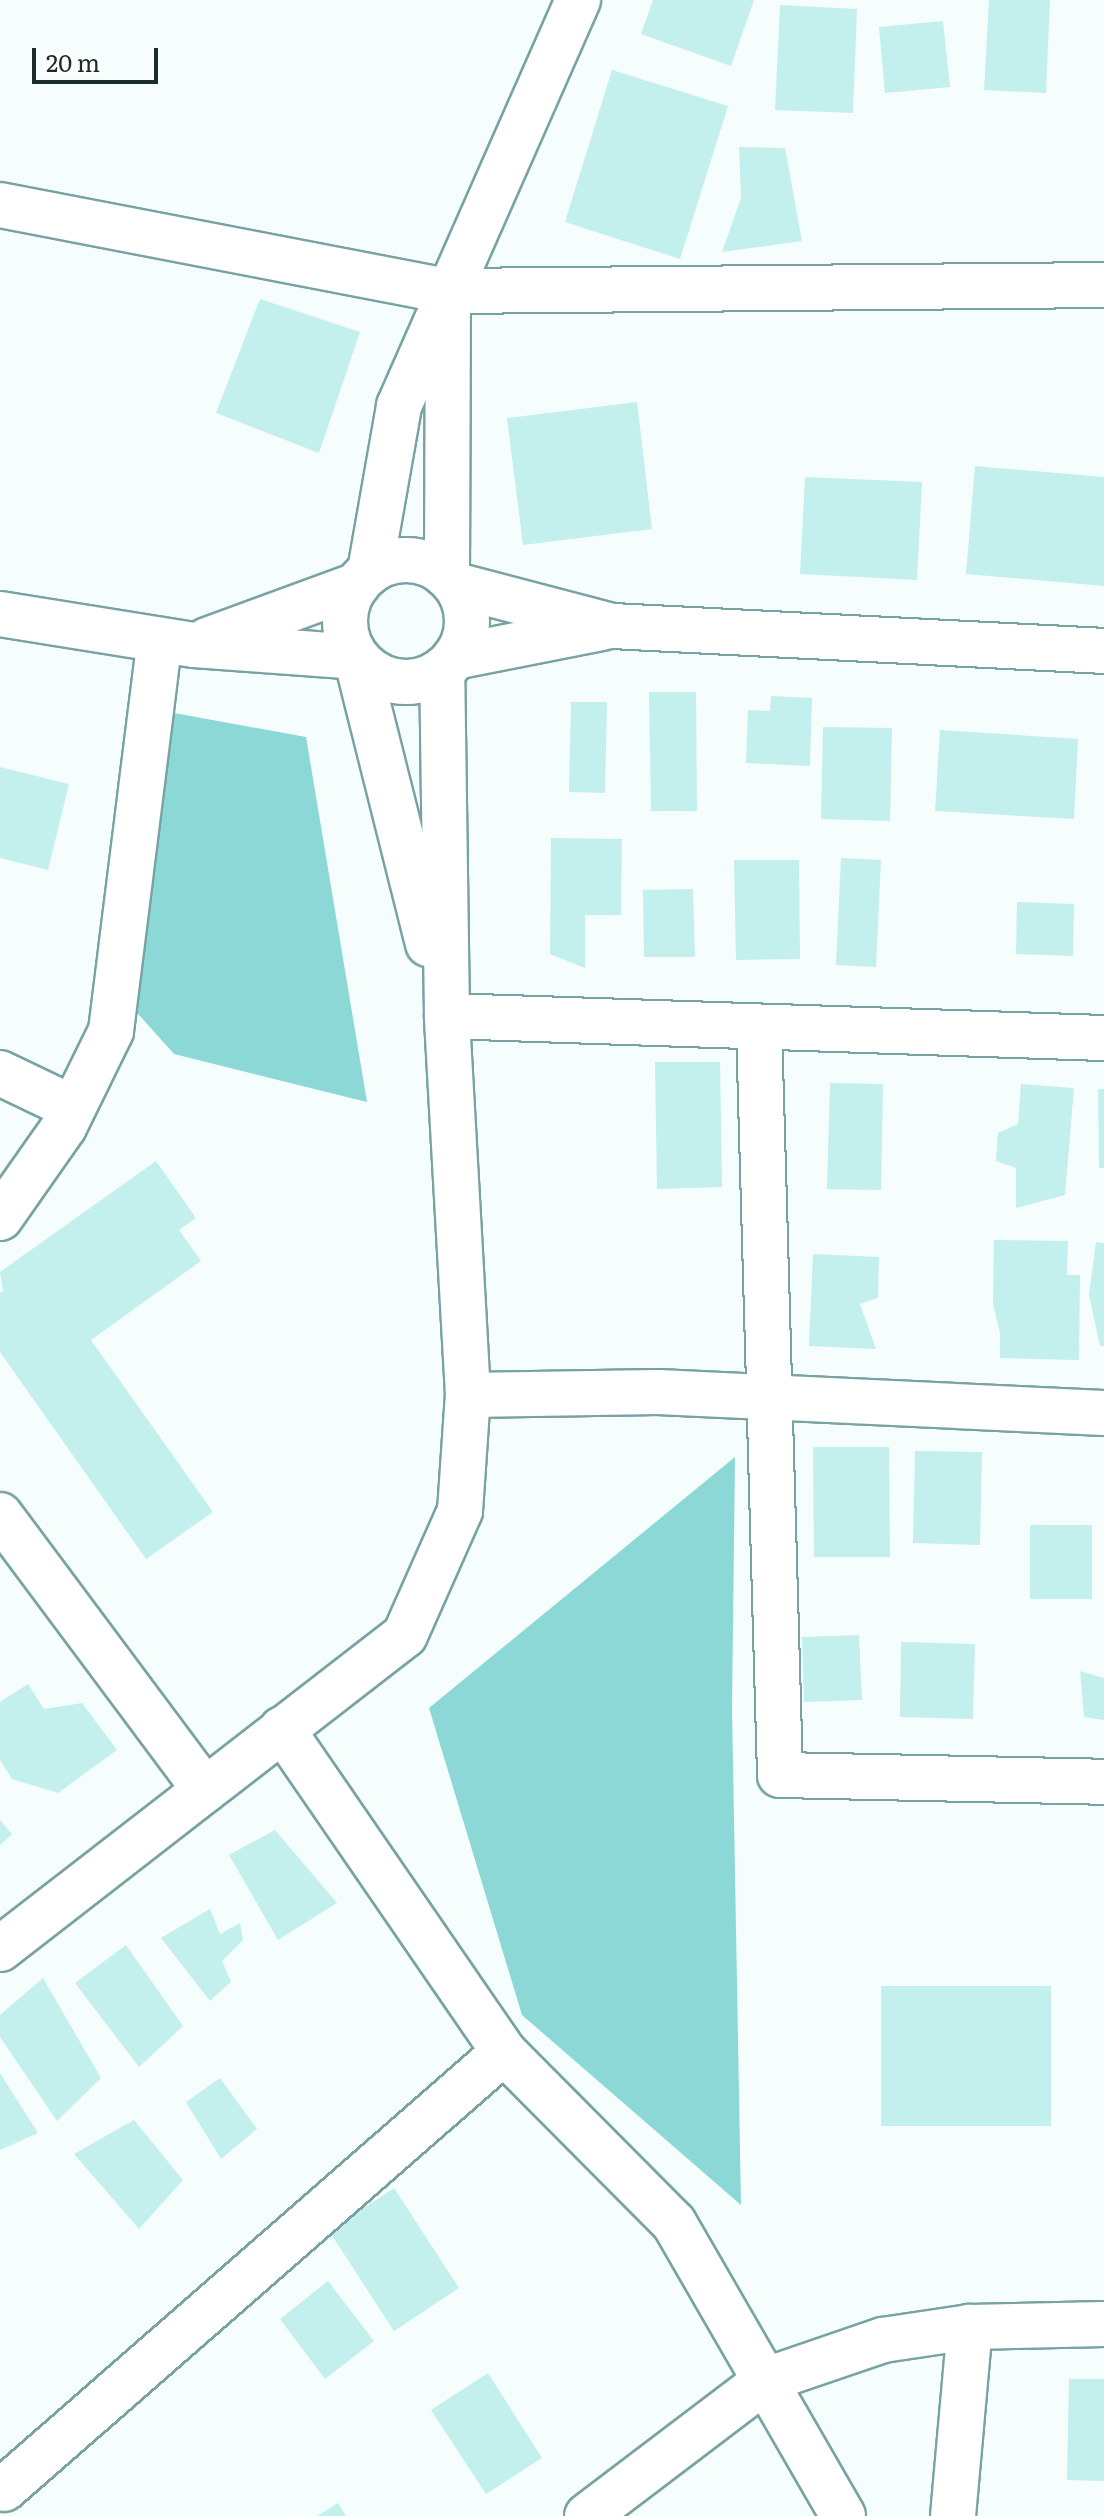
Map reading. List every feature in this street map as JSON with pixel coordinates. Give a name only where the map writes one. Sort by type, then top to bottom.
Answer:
[{"type":"street","points":[[447,1016],[345,620],[348,602],[363,578],[399,406],[578,0]]},
{"type":"street","points":[[0,205],[448,291],[1104,285]]},
{"type":"street","points":[[0,1949],[405,1635],[460,1511],[468,1395],[447,1016],[448,664],[464,640],[467,621],[452,581],[448,291]]},
{"type":"street","points":[[177,642],[363,578],[406,559],[425,563],[452,581],[612,626],[1104,651]]},
{"type":"street","points":[[0,614],[177,642],[356,657],[370,670],[387,679],[424,679],[448,664],[612,626]]},
{"type":"street","points":[[0,1218],[64,1127],[111,1031],[177,642]]},
{"type":"street","points":[[447,1016],[1104,1038]]},
{"type":"street","points":[[759,1027],[780,1775],[1104,1782]]},
{"type":"street","points":[[0,1073],[73,1108]]},
{"type":"street","points":[[468,1395],[658,1392],[1104,1413]]},
{"type":"street","points":[[2,1522],[205,1790]]},
{"type":"street","points":[[282,1729],[504,2052],[674,2223],[843,2516]]},
{"type":"street","points":[[6,2496],[504,2052]]},
{"type":"street","points":[[587,2516],[766,2380],[883,2340],[970,2327],[1104,2324]]},
{"type":"street","points":[[953,2516],[970,2327]]},
{"type":"shaded area","points":[[174,713],[306,737],[367,1102],[174,1054],[122,996]]},
{"type":"shaded area","points":[[735,1457],[732,1708],[741,2205],[522,2015],[429,1708]]},
{"type":"building","points":[[653,0],[754,0],[731,66],[641,34]]},
{"type":"building","points":[[989,0],[1050,0],[1046,93],[984,90]]},
{"type":"building","points":[[780,5],[857,9],[853,113],[775,110]]},
{"type":"building","points":[[943,21],[950,87],[885,93],[879,27]]},
{"type":"building","points":[[612,70],[728,106],[680,259],[565,222]]},
{"type":"building","points":[[739,147],[785,148],[802,241],[722,252],[741,198]]},
{"type":"building","points":[[260,299],[360,332],[319,453],[216,413]]},
{"type":"building","points":[[637,402],[652,529],[523,545],[507,418]]},
{"type":"building","points":[[975,466],[1104,477],[1104,586],[966,574]]},
{"type":"building","points":[[805,477],[922,482],[917,580],[800,574]]},
{"type":"building","points":[[649,692],[696,692],[697,811],[651,811]]},
{"type":"building","points":[[771,696],[812,698],[810,766],[746,763],[748,710],[770,711]]},
{"type":"building","points":[[571,702],[607,702],[605,793],[569,792]]},
{"type":"building","points":[[823,727],[892,728],[890,821],[821,819]]},
{"type":"building","points":[[940,730],[1078,739],[1074,819],[935,811]]},
{"type":"building","points":[[0,767],[69,784],[48,870],[0,858]]},
{"type":"building","points":[[551,838],[622,839],[621,915],[585,915],[585,968],[550,954]]},
{"type":"building","points":[[841,858],[881,860],[876,967],[836,965]]},
{"type":"building","points":[[734,860],[799,860],[800,959],[736,960]]},
{"type":"building","points":[[693,889],[695,957],[644,957],[643,890]]},
{"type":"building","points":[[1017,902],[1074,904],[1073,956],[1016,954]]},
{"type":"building","points":[[655,1062],[720,1062],[722,1187],[657,1189]]},
{"type":"building","points":[[830,1083],[883,1084],[881,1190],[827,1189]]},
{"type":"building","points":[[1021,1084],[1074,1088],[1065,1195],[1016,1208],[1016,1168],[996,1161],[998,1133],[1018,1124]]},
{"type":"building","points":[[1098,1089],[1104,1089],[1104,1168],[1099,1168]]},
{"type":"building","points":[[156,1161],[196,1218],[179,1230],[201,1261],[91,1340],[213,1512],[146,1559],[0,1352],[0,1293],[3,1291],[0,1272]]},
{"type":"building","points":[[994,1240],[1068,1241],[1067,1275],[1080,1275],[1079,1360],[1000,1358],[1000,1333],[993,1304]]},
{"type":"building","points":[[1096,1242],[1104,1243],[1104,1346],[1100,1346],[1089,1295]]},
{"type":"building","points":[[813,1254],[879,1257],[878,1298],[860,1304],[876,1349],[809,1346]]},
{"type":"building","points":[[813,1447],[889,1447],[890,1557],[814,1557]]},
{"type":"building","points":[[915,1451],[982,1452],[980,1545],[913,1543]]},
{"type":"building","points":[[1030,1525],[1092,1525],[1092,1599],[1030,1599]]},
{"type":"building","points":[[859,1635],[862,1700],[804,1702],[802,1637]]},
{"type":"building","points":[[901,1642],[975,1644],[973,1719],[900,1717]]},
{"type":"building","points":[[1080,1671],[1104,1678],[1104,1720],[1084,1717]]},
{"type":"building","points":[[28,1684],[44,1709],[82,1703],[117,1750],[58,1793],[12,1779],[0,1760],[0,1702]]},
{"type":"building","points":[[0,1820],[12,1834],[0,1845]]},
{"type":"building","points":[[275,1830],[337,1903],[278,1940],[229,1855]]},
{"type":"building","points":[[210,1909],[220,1934],[240,1923],[243,1940],[222,1961],[231,1982],[210,2001],[161,1938]]},
{"type":"building","points":[[126,1945],[183,2026],[139,2067],[75,1983]]},
{"type":"building","points":[[43,1978],[101,2078],[57,2121],[0,2037],[0,2015]]},
{"type":"building","points":[[881,1986],[1051,1986],[1051,2126],[881,2126]]},
{"type":"building","points":[[0,2073],[38,2133],[0,2150]]},
{"type":"building","points":[[220,2078],[257,2129],[221,2159],[186,2102]]},
{"type":"building","points":[[134,2120],[183,2180],[139,2229],[74,2154]]},
{"type":"building","points":[[394,2188],[459,2288],[394,2331],[329,2231]]},
{"type":"building","points":[[328,2281],[374,2341],[325,2379],[280,2319]]},
{"type":"building","points":[[488,2373],[542,2458],[486,2494],[431,2410]]},
{"type":"building","points":[[1069,2379],[1104,2379],[1104,2481],[1067,2480]]},
{"type":"building","points":[[338,2503],[346,2516],[317,2516]]}]
